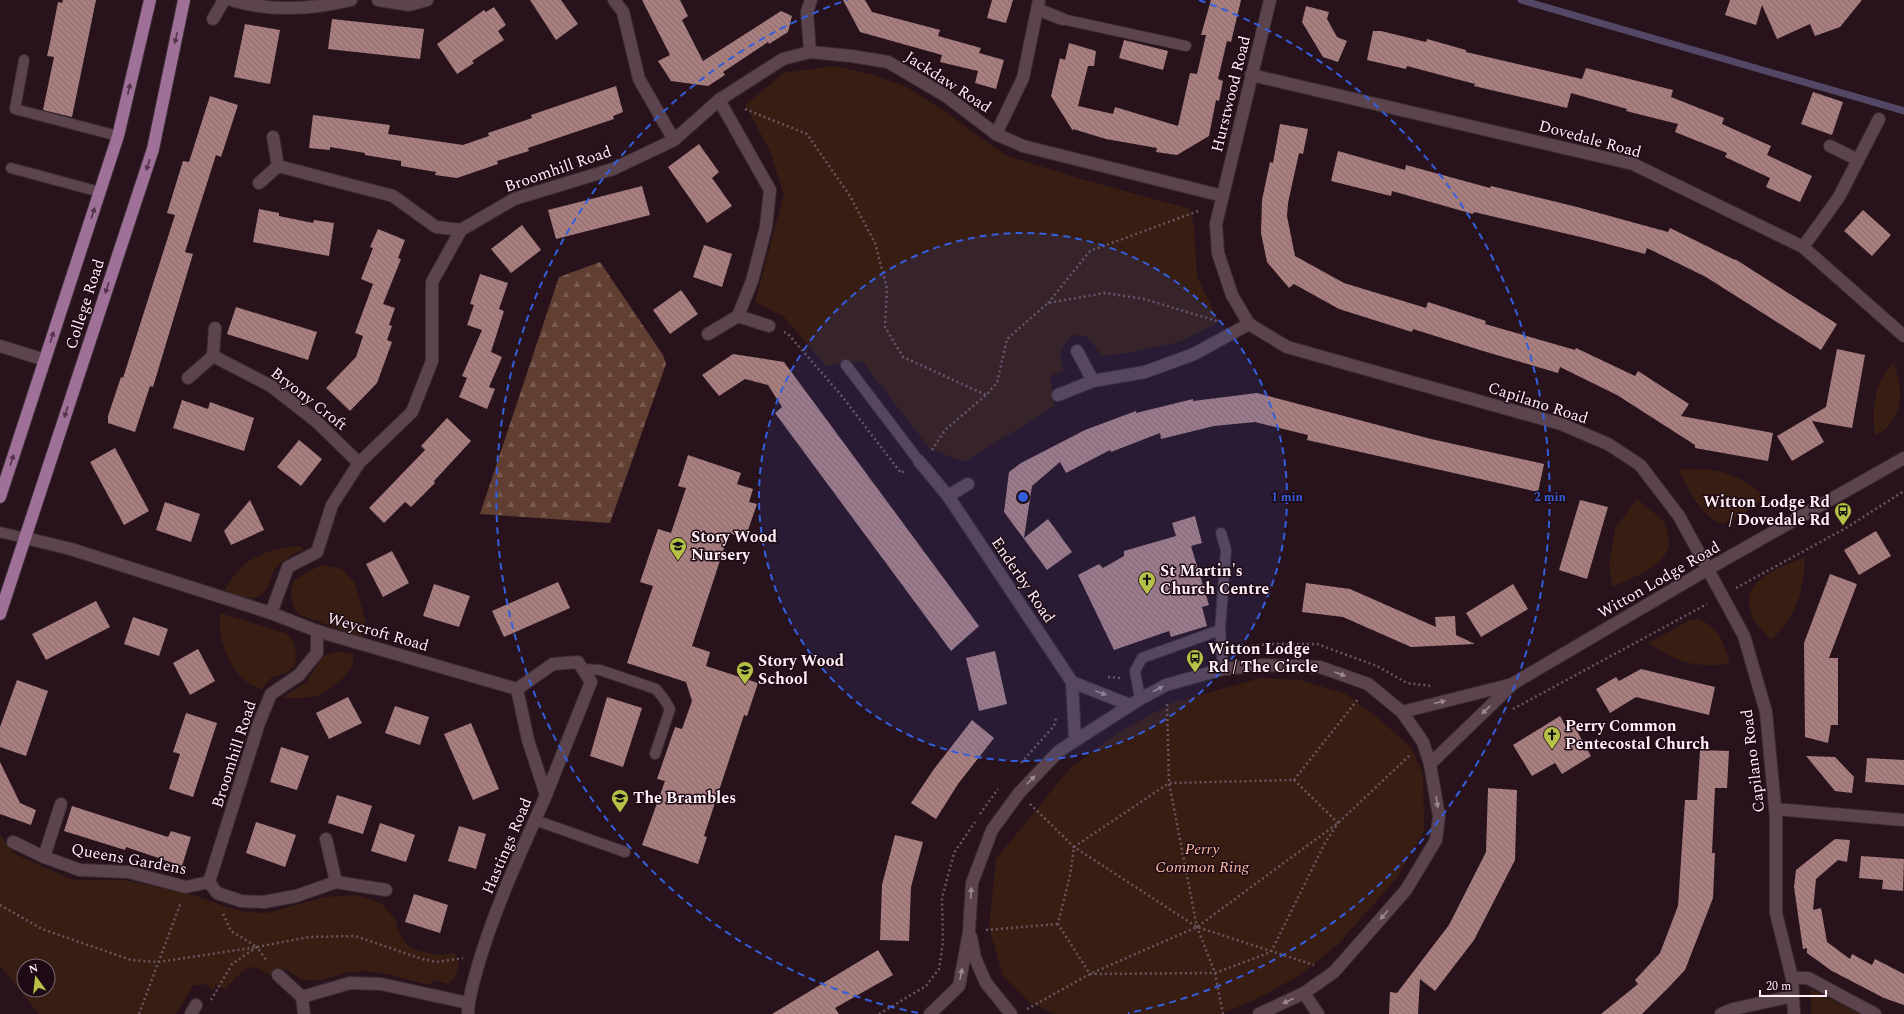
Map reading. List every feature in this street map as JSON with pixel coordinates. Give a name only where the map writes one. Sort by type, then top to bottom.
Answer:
[{"type":"main road","name":"College Road","points":[[0,498],[118,136],[150,0]]},
{"type":"main road","name":"College Road","points":[[0,614],[154,149],[184,0]]},
{"type":"street","points":[[213,19],[224,0]]},
{"type":"street","points":[[231,0],[250,6],[281,9],[324,7],[351,0]]},
{"type":"street","points":[[378,0],[409,5],[427,0]]},
{"type":"street","points":[[614,0],[623,12],[640,79],[674,140]]},
{"type":"street","points":[[810,0],[807,12],[810,52]]},
{"type":"street","name":"Hurstwood Road","points":[[1222,200],[1270,0]]},
{"type":"street","points":[[996,134],[1023,78],[1038,5],[1062,19]]},
{"type":"street","name":"Jackdaw Road","points":[[674,140],[719,100],[783,58],[810,52],[851,56],[888,62],[946,96],[996,134],[1023,146],[1222,200]]},
{"type":"street","name":"Dovedale Road","points":[[1251,75],[1633,164],[1802,248],[1904,337]]},
{"type":"street","points":[[708,334],[738,316],[752,280],[766,227],[770,190],[719,100]]},
{"type":"street","points":[[1802,248],[1839,197],[1879,119]]},
{"type":"street","points":[[273,137],[278,166]]},
{"type":"street","name":"Broomhill Road","points":[[461,230],[514,199],[612,169],[674,140]]},
{"type":"street","points":[[1830,146],[1858,160]]},
{"type":"street","points":[[259,183],[278,166]]},
{"type":"street","points":[[271,613],[288,567],[317,552],[332,505],[360,462],[412,412],[432,361],[432,282],[461,230],[436,227],[392,196],[278,166]]},
{"type":"street","name":"Capilano Road","points":[[1222,200],[1216,224],[1218,253],[1232,295],[1249,324],[1287,347],[1561,424],[1608,444],[1640,465],[1679,516],[1744,636],[1766,712],[1775,809],[1776,913],[1792,978],[1794,1014]]},
{"type":"street","points":[[738,316],[769,326]]},
{"type":"street","points":[[1058,396],[1093,380],[1145,372],[1194,354],[1249,324]]},
{"type":"street","points":[[188,378],[213,356],[215,328]]},
{"type":"street","points":[[0,346],[45,360]]},
{"type":"street","points":[[1078,351],[1093,380]]},
{"type":"street","name":"Bryony Croft","points":[[213,356],[271,386],[317,422],[360,462]]},
{"type":"street","name":"Witton Lodge Road","points":[[1430,764],[1514,684],[1708,569],[1904,458]]},
{"type":"street","name":"Enderby Road","points":[[919,461],[948,496],[1072,682],[1075,740]]},
{"type":"street","points":[[948,496],[968,484]]},
{"type":"street","name":"Weycroft Road","points":[[25,538],[71,549],[271,613],[317,631],[517,689]]},
{"type":"street","name":"Broomhill Road","points":[[209,882],[259,723],[271,694],[298,675],[317,653],[317,631]]},
{"type":"street","points":[[517,689],[553,664],[578,662],[591,682],[546,795]]},
{"type":"street","points":[[930,1014],[959,986],[969,932],[972,883],[992,830],[1019,793],[1059,751],[1135,702],[1166,685],[1223,669],[1263,665],[1320,666],[1368,684],[1402,712],[1423,742],[1430,764],[1439,816],[1436,840],[1406,890],[1334,972],[1304,994],[1259,1014]]},
{"type":"street","points":[[1072,682],[1135,702]]},
{"type":"street","name":"Witton Lodge Road","points":[[1402,712],[1514,684]]},
{"type":"street","name":"Hastings Road","points":[[468,1009],[481,956],[503,895],[546,795],[528,740],[517,689]]},
{"type":"street","name":"Queens Gardens","points":[[44,857],[61,804]]},
{"type":"street","points":[[1775,809],[1904,820]]},
{"type":"street","points":[[326,839],[336,882]]},
{"type":"street","name":"Queens Gardens","points":[[12,842],[44,857],[80,870],[128,872],[186,887],[209,882]]},
{"type":"street","points":[[209,882],[217,893],[241,901],[264,902],[296,896],[336,882],[386,890]]},
{"type":"street","points":[[969,932],[975,958],[986,983],[1011,1014]]},
{"type":"street","points":[[278,975],[302,997],[304,1014]]},
{"type":"street","points":[[1792,978],[1808,978],[1875,1014]]},
{"type":"street","points":[[302,997],[350,983],[381,984],[468,1009]]},
{"type":"street","points":[[1304,994],[1318,1014]]},
{"type":"street","points":[[1721,1014],[1734,1009],[1793,996]]},
{"type":"lane","points":[[1062,19],[1186,46]]},
{"type":"lane","points":[[24,60],[15,109],[118,136]]},
{"type":"lane","points":[[11,168],[100,192]]},
{"type":"lane","name":"Enderby Road","points":[[846,365],[919,461]]},
{"type":"lane","points":[[0,532],[25,538]]},
{"type":"lane","points":[[1221,533],[1226,550],[1220,630],[1223,669]]},
{"type":"lane","points":[[1135,702],[1136,679],[1134,671],[1142,658],[1220,630]]},
{"type":"lane","points":[[583,670],[600,670],[656,689],[670,709],[655,754]]},
{"type":"lane","points":[[535,820],[625,852]]},
{"type":"path","points":[[719,100],[807,134],[850,196],[875,243],[887,288],[884,327],[903,357],[986,395]]},
{"type":"path","points":[[1048,303],[1090,251],[1222,200]]},
{"type":"path","points":[[769,326],[788,334],[841,395],[901,473],[919,461]]},
{"type":"path","points":[[1508,712],[1846,528],[1904,491]]},
{"type":"path","points":[[1221,649],[1269,644],[1317,644],[1376,666],[1407,683],[1444,687],[1450,700]]},
{"type":"path","points":[[1084,687],[1099,676],[1136,679]]},
{"type":"path","points":[[1294,780],[1368,684]]},
{"type":"path","points":[[1166,685],[1169,783],[1197,926],[1216,973],[1223,1014]]},
{"type":"path","points":[[1017,768],[1054,726],[1059,704],[1073,697]]},
{"type":"path","points":[[1024,1010],[1090,974],[1197,926],[1338,823],[1423,742]]},
{"type":"path","points":[[1090,974],[1058,924],[1070,875],[1074,847],[1169,783],[1294,780],[1338,823]]},
{"type":"path","points":[[879,1014],[926,986],[939,969],[943,942],[942,898],[954,853],[991,797],[1002,785]]},
{"type":"path","points":[[1019,793],[1074,847],[1197,926],[1334,972]]},
{"type":"path","points":[[1090,974],[1216,973],[1271,952],[1325,844],[1338,823]]},
{"type":"path","points":[[138,1014],[186,887]]},
{"type":"path","points":[[0,905],[42,929],[131,960],[158,962],[257,947],[309,936],[355,936],[422,959],[437,962],[481,956]]},
{"type":"path","points":[[222,910],[231,930],[257,947],[278,975]]},
{"type":"path","points":[[969,932],[1058,924]]},
{"type":"path","points":[[193,1009],[212,1000],[232,964],[257,947]]},
{"type":"green space","points":[[833,66],[870,74],[907,87],[947,113],[1005,155],[1078,178],[1190,209],[1194,226],[1197,276],[1219,322],[1179,342],[1126,353],[1102,356],[1087,336],[1073,335],[1062,347],[1061,360],[1063,371],[1050,376],[1055,406],[964,462],[930,449],[862,361],[826,366],[783,316],[755,302],[784,195],[770,151],[745,105],[784,73]]},
{"type":"green space","points":[[600,262],[663,355],[666,364],[610,523],[480,514],[559,277]]},
{"type":"green space","points":[[1894,363],[1899,385],[1899,405],[1892,422],[1885,430],[1875,436],[1874,406],[1878,388],[1887,371]]},
{"type":"green space","points":[[1678,469],[1704,469],[1735,476],[1765,497],[1745,512],[1723,524],[1715,520],[1701,509]]},
{"type":"green space","points":[[1637,499],[1663,521],[1669,539],[1668,549],[1657,564],[1649,570],[1612,587],[1609,564],[1615,529]]},
{"type":"green space","points":[[298,546],[304,549],[288,557],[278,565],[268,586],[260,596],[249,598],[224,592],[238,571],[254,558],[285,548]]},
{"type":"green space","points":[[1805,557],[1803,581],[1793,612],[1780,631],[1771,640],[1758,626],[1753,617],[1749,604],[1750,594],[1754,586],[1769,573]]},
{"type":"green space","points":[[321,565],[342,569],[355,583],[366,622],[363,638],[298,614],[295,610],[291,598],[291,590],[294,580]]},
{"type":"green space","points":[[220,613],[288,634],[295,649],[295,666],[286,673],[272,677],[262,689],[247,682],[235,670],[226,654],[220,635]]},
{"type":"green space","points":[[1699,619],[1707,623],[1717,632],[1723,642],[1730,663],[1707,665],[1687,662],[1668,655],[1649,643],[1690,620]]},
{"type":"green space","points":[[338,651],[354,654],[352,667],[343,678],[319,696],[281,698],[307,682],[322,656]]},
{"type":"green space","name":"Perry Common Ring","points":[[1261,678],[1300,680],[1346,694],[1379,719],[1411,747],[1423,774],[1424,831],[1396,879],[1337,945],[1300,975],[1255,1000],[1220,1014],[1055,1014],[1029,1002],[1003,976],[989,928],[996,859],[1071,767],[1121,731],[1172,703]]},
{"type":"green space","points":[[0,835],[15,854],[73,880],[125,880],[193,895],[245,912],[267,913],[325,897],[357,895],[381,903],[396,920],[399,933],[406,944],[416,950],[436,955],[455,953],[459,965],[454,980],[448,984],[434,980],[429,985],[387,974],[367,971],[349,972],[318,981],[300,979],[287,970],[279,968],[271,976],[257,968],[249,967],[236,977],[225,990],[216,984],[213,990],[205,984],[193,986],[176,1014],[39,1014],[26,998],[56,998],[56,958],[16,958],[16,986],[0,966]]},
{"type":"green space","points":[[1811,989],[1860,1014],[1811,1014]]},
{"type":"building","points":[[63,0],[96,0],[72,117],[43,110],[54,57],[47,56],[58,2],[62,3]]},
{"type":"building","points":[[530,0],[561,0],[578,24],[556,40]]},
{"type":"building","points":[[642,0],[680,0],[688,16],[682,20],[703,61],[781,11],[792,16],[788,32],[769,44],[768,42],[723,72],[725,75],[708,86],[671,81],[658,61],[670,55]]},
{"type":"building","points":[[843,0],[865,0],[872,12],[940,30],[938,36],[981,48],[979,53],[1004,60],[996,89],[975,83],[978,71],[940,62],[942,55],[860,32]]},
{"type":"building","points":[[992,0],[1013,0],[1006,23],[987,18]]},
{"type":"building","points":[[1211,0],[1241,0],[1231,42],[1227,41],[1218,79],[1223,81],[1219,101],[1216,100],[1209,136],[1177,155],[1156,152],[1157,148],[1106,139],[1073,129],[1073,131],[1051,96],[1060,58],[1065,60],[1069,43],[1096,51],[1094,66],[1088,66],[1078,106],[1113,114],[1115,107],[1178,126],[1190,73],[1197,74],[1206,35],[1201,35]]},
{"type":"building","points":[[1730,0],[1862,0],[1840,27],[1815,36],[1810,24],[1777,39],[1762,5],[1756,25],[1725,15]]},
{"type":"building","points":[[1306,6],[1329,12],[1327,19],[1337,37],[1347,41],[1338,62],[1323,57],[1302,22]]},
{"type":"building","points":[[494,7],[506,25],[498,31],[504,40],[472,61],[474,63],[457,74],[437,44],[484,10],[486,12]]},
{"type":"building","points":[[332,19],[424,29],[420,59],[328,49]]},
{"type":"building","points":[[245,24],[280,30],[270,84],[234,77]]},
{"type":"building","points":[[1373,31],[1381,31],[1426,42],[1427,39],[1466,50],[1466,52],[1582,79],[1586,68],[1673,90],[1671,97],[1724,118],[1722,124],[1771,146],[1767,155],[1812,176],[1800,202],[1766,187],[1770,178],[1725,157],[1727,153],[1675,132],[1678,124],[1626,111],[1627,109],[1571,93],[1567,108],[1474,86],[1475,84],[1407,66],[1406,69],[1367,60]]},
{"type":"building","points":[[1124,40],[1168,51],[1163,70],[1119,58]]},
{"type":"building","points":[[616,86],[623,112],[613,116],[614,119],[528,148],[529,151],[497,161],[498,164],[457,178],[435,175],[436,172],[401,166],[401,161],[365,155],[365,153],[330,147],[330,150],[309,148],[313,115],[390,125],[388,134],[463,145],[489,136],[488,133],[532,118],[531,115]]},
{"type":"building","points":[[1813,92],[1843,102],[1832,135],[1801,124]]},
{"type":"building","points":[[210,96],[238,105],[221,157],[216,155],[185,252],[193,254],[153,387],[150,386],[135,432],[108,423],[108,416],[121,377],[123,378],[175,215],[167,213],[183,161],[189,162]]},
{"type":"building","points":[[1280,124],[1308,129],[1303,154],[1299,153],[1288,203],[1287,216],[1295,256],[1344,283],[1426,308],[1428,302],[1486,321],[1485,324],[1575,350],[1576,348],[1635,376],[1638,371],[1689,404],[1681,416],[1773,433],[1768,461],[1695,448],[1695,445],[1617,395],[1560,367],[1558,373],[1413,329],[1412,332],[1339,309],[1294,284],[1289,288],[1267,262],[1261,233],[1262,200],[1270,162],[1273,163]]},
{"type":"building","points":[[699,144],[719,172],[712,178],[732,206],[707,223],[668,167]]},
{"type":"building","points":[[1338,151],[1405,170],[1406,165],[1490,188],[1491,186],[1577,207],[1668,232],[1670,228],[1735,259],[1837,324],[1821,350],[1706,277],[1647,248],[1645,254],[1589,239],[1474,212],[1473,214],[1392,191],[1391,196],[1331,181]]},
{"type":"building","points":[[642,186],[650,215],[556,239],[548,210]]},
{"type":"building","points":[[259,209],[279,213],[279,216],[313,223],[314,220],[334,223],[329,256],[253,242]]},
{"type":"building","points":[[1863,210],[1891,235],[1872,256],[1844,231]]},
{"type":"building","points":[[522,225],[541,250],[511,273],[491,249]]},
{"type":"building","points":[[378,229],[405,240],[398,258],[401,259],[383,304],[395,308],[389,325],[392,326],[387,340],[392,342],[377,383],[350,411],[326,388],[356,357],[363,336],[355,333],[373,284],[361,279],[373,248],[370,247]]},
{"type":"building","points":[[704,245],[732,254],[722,287],[693,277]]},
{"type":"building","points":[[480,274],[508,283],[499,309],[504,311],[491,352],[502,357],[489,387],[495,389],[487,409],[459,397],[467,378],[462,376],[482,330],[467,325],[474,305],[470,304]]},
{"type":"building","points":[[681,290],[698,314],[670,334],[653,310]]},
{"type":"building","points":[[236,307],[317,332],[308,360],[227,334]]},
{"type":"building","points":[[1837,349],[1865,355],[1852,428],[1812,421],[1824,442],[1792,461],[1777,436],[1826,407]]},
{"type":"building","points":[[733,354],[784,362],[979,626],[951,651],[775,413],[782,407],[768,385],[745,379],[719,396],[702,375]]},
{"type":"building","points":[[1257,393],[1431,439],[1544,464],[1538,492],[1307,440],[1308,435],[1255,422],[1214,426],[1161,439],[1160,433],[1111,452],[1110,450],[1066,473],[1060,462],[1032,486],[1024,538],[1048,519],[1072,552],[1047,570],[1004,512],[1009,472],[1021,463],[1085,430],[1136,411],[1136,413],[1193,399],[1193,401]]},
{"type":"building","points":[[182,400],[208,409],[210,402],[254,418],[244,451],[173,428]]},
{"type":"building","points":[[447,418],[471,441],[434,481],[435,483],[411,507],[405,502],[384,523],[369,508],[425,450],[421,446]]},
{"type":"building","points":[[299,440],[322,459],[301,486],[277,467]]},
{"type":"building","points":[[115,448],[149,511],[124,525],[90,462]]},
{"type":"building","name":"Story Wood School","points":[[688,455],[741,473],[737,484],[753,489],[749,502],[757,504],[745,539],[729,533],[692,646],[710,652],[706,666],[758,683],[747,716],[744,715],[704,836],[707,837],[698,864],[642,845],[665,781],[657,779],[675,727],[682,729],[692,701],[686,682],[627,663],[653,586],[640,582],[658,529],[671,533],[686,488],[678,486]]},
{"type":"building","points":[[250,500],[264,530],[231,545],[224,531]]},
{"type":"building","points":[[1580,500],[1608,507],[1587,579],[1559,570]]},
{"type":"building","points":[[165,502],[200,514],[191,542],[156,530]]},
{"type":"building","name":"St Martin's Church Centre","points":[[1195,516],[1202,543],[1191,546],[1209,605],[1202,607],[1207,626],[1171,637],[1169,631],[1114,650],[1078,575],[1099,564],[1103,568],[1124,556],[1124,551],[1176,536],[1172,523]]},
{"type":"building","points":[[1876,531],[1891,556],[1859,575],[1844,550]]},
{"type":"building","points":[[392,551],[409,583],[383,597],[366,564]]},
{"type":"building","points":[[1830,574],[1857,584],[1829,658],[1838,658],[1838,725],[1831,725],[1828,743],[1805,737],[1804,643]]},
{"type":"building","points":[[558,582],[570,608],[504,637],[492,611]]},
{"type":"building","points":[[1306,583],[1350,589],[1436,627],[1435,617],[1455,616],[1456,635],[1475,644],[1411,647],[1343,617],[1302,612]]},
{"type":"building","points":[[434,584],[470,596],[459,627],[423,616]]},
{"type":"building","points":[[1513,584],[1528,609],[1481,637],[1466,613]]},
{"type":"building","points":[[96,601],[110,627],[46,660],[32,634]]},
{"type":"building","points":[[133,617],[168,629],[159,656],[124,644]]},
{"type":"building","points":[[198,649],[215,681],[190,695],[173,663]]},
{"type":"building","points":[[995,651],[1007,704],[979,711],[966,658]]},
{"type":"building","points":[[1641,669],[1715,687],[1709,715],[1636,697],[1610,713],[1596,689],[1616,677],[1619,681]]},
{"type":"building","points":[[17,680],[48,691],[26,756],[0,747],[0,727]]},
{"type":"building","points":[[348,697],[362,723],[329,739],[316,713]]},
{"type":"building","points":[[607,697],[642,708],[623,767],[590,756]]},
{"type":"building","points":[[395,706],[429,717],[420,745],[385,733]]},
{"type":"building","points":[[186,713],[217,723],[193,797],[169,789],[180,754],[173,752]]},
{"type":"building","name":"Perry Common Pentecostal Church","points":[[1560,716],[1568,730],[1574,726],[1591,756],[1562,774],[1555,763],[1532,776],[1513,745]]},
{"type":"building","points":[[972,720],[994,738],[958,784],[936,819],[911,803],[934,769]]},
{"type":"building","points":[[471,723],[499,789],[473,800],[444,734]]},
{"type":"building","points":[[281,747],[309,756],[297,790],[270,782]]},
{"type":"building","points":[[1700,750],[1729,751],[1727,788],[1715,788],[1712,853],[1715,853],[1713,898],[1685,970],[1669,987],[1642,1014],[1601,1014],[1638,984],[1635,980],[1660,953],[1678,906],[1685,800],[1697,800]]},
{"type":"building","points":[[1806,756],[1835,757],[1854,777],[1852,793],[1835,791]]},
{"type":"building","points":[[1867,758],[1904,760],[1904,785],[1865,782]]},
{"type":"building","points":[[0,762],[20,803],[36,810],[31,825],[0,814]]},
{"type":"building","points":[[1488,788],[1517,790],[1515,860],[1474,940],[1435,991],[1420,979],[1418,1014],[1389,1014],[1390,992],[1397,993],[1449,925],[1486,852]]},
{"type":"building","points":[[337,795],[372,806],[363,834],[328,823]]},
{"type":"building","points":[[72,806],[168,837],[171,831],[191,837],[182,866],[126,847],[125,850],[64,831]]},
{"type":"building","points":[[256,822],[296,835],[285,867],[246,853]]},
{"type":"building","points":[[380,823],[415,835],[406,862],[371,851]]},
{"type":"building","points":[[459,826],[486,834],[476,869],[448,861]]},
{"type":"building","points":[[895,835],[923,842],[911,887],[909,941],[880,940],[882,885]]},
{"type":"building","points":[[1835,839],[1850,840],[1847,862],[1838,860],[1816,879],[1813,910],[1821,908],[1827,942],[1850,959],[1852,954],[1872,965],[1875,959],[1904,974],[1904,1005],[1884,998],[1832,971],[1807,953],[1807,948],[1803,949],[1794,887],[1796,870]]},
{"type":"building","points":[[1861,856],[1904,859],[1903,891],[1882,889],[1883,880],[1859,878]]},
{"type":"building","points":[[414,894],[448,905],[440,933],[405,922]]},
{"type":"building","points":[[878,950],[893,975],[835,1008],[839,1014],[772,1014]]},
{"type":"waterway","points":[[1521,0],[1904,111]]},
{"type":"place","name":"Witton Lodge Rd / Dovedale Rd","points":[[1843,526]]},
{"type":"place","name":"Story Wood Nursery","points":[[678,561]]},
{"type":"place","name":"St Martin's Church Centre","points":[[1147,595]]},
{"type":"place","name":"Witton Lodge Rd / The Circle","points":[[1195,673]]},
{"type":"place","name":"Story Wood School","points":[[745,685]]},
{"type":"place","name":"Perry Common Pentecostal Church","points":[[1552,750]]},
{"type":"place","name":"The Brambles","points":[[620,813]]}]
